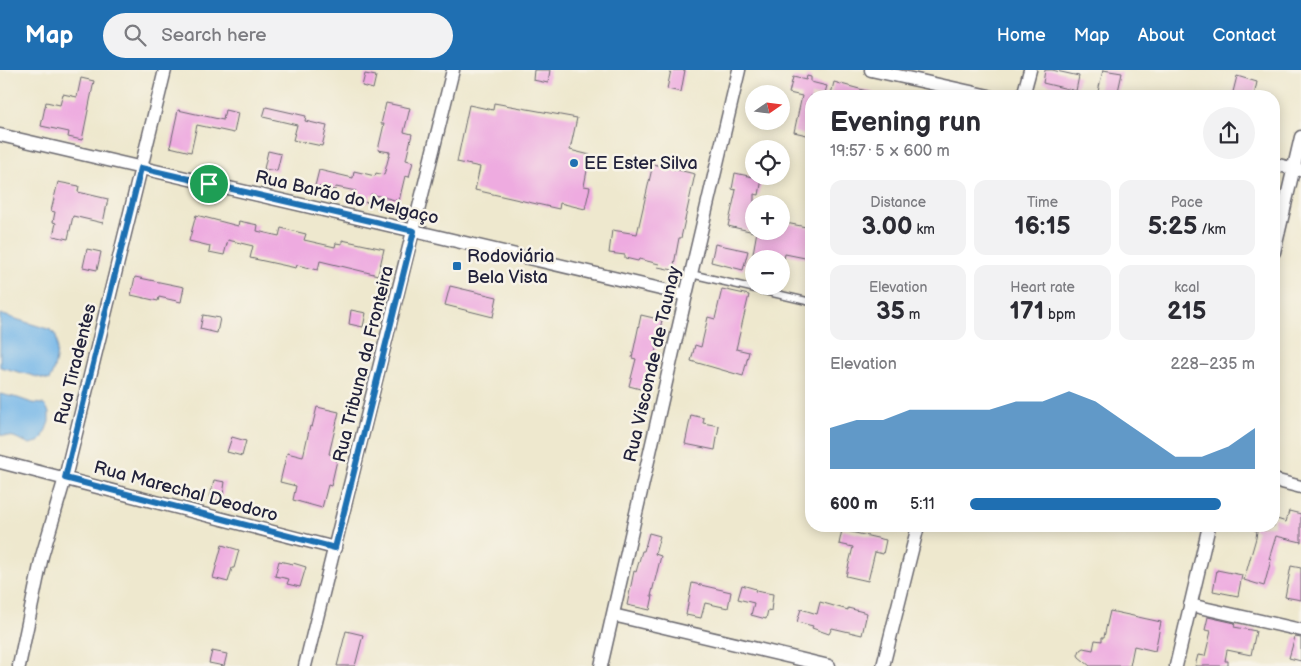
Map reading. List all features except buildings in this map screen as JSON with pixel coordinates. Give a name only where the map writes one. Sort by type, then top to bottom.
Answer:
[{"type":"street","name":"Rua Tiradentes","points":[[19,666],[42,556],[65,478],[164,70]]},
{"type":"street","name":"Rua Tribuna da Fronteira","points":[[305,666],[453,70]]},
{"type":"street","name":"Rua Visconde de Taunay","points":[[600,666],[739,70]]},
{"type":"street","points":[[872,70],[896,73],[965,90]]},
{"type":"street","points":[[1025,90],[1030,70]]},
{"type":"street","name":"Rua Barão do Melgaço","points":[[0,135],[686,295]]},
{"type":"street","points":[[1280,231],[1297,170],[1301,137]]},
{"type":"street","points":[[1280,166],[1297,170]]},
{"type":"street","name":"Rua Marechal Deodoro","points":[[0,462],[335,548]]},
{"type":"street","points":[[1280,482],[1301,487]]},
{"type":"street","points":[[883,666],[916,532]]},
{"type":"street","points":[[1176,666],[1208,532]]},
{"type":"street","points":[[1190,605],[1301,630]]},
{"type":"street","points":[[613,615],[828,666]]},
{"type":"lane","points":[[690,274],[805,301]]},
{"type":"water","points":[[0,314],[51,330],[55,334],[57,340],[56,359],[49,380],[0,367]]},
{"type":"water","points":[[0,394],[32,403],[43,404],[47,408],[49,422],[42,439],[30,444],[14,437],[0,435]]},
{"type":"place","name":"EE Ester Silva","points":[[574,163]]},
{"type":"place","name":"Rodoviária Bela Vista","points":[[457,266]]},
{"type":"route","points":[[141,168],[209,184],[414,231],[335,548],[65,478],[141,168]]}]
